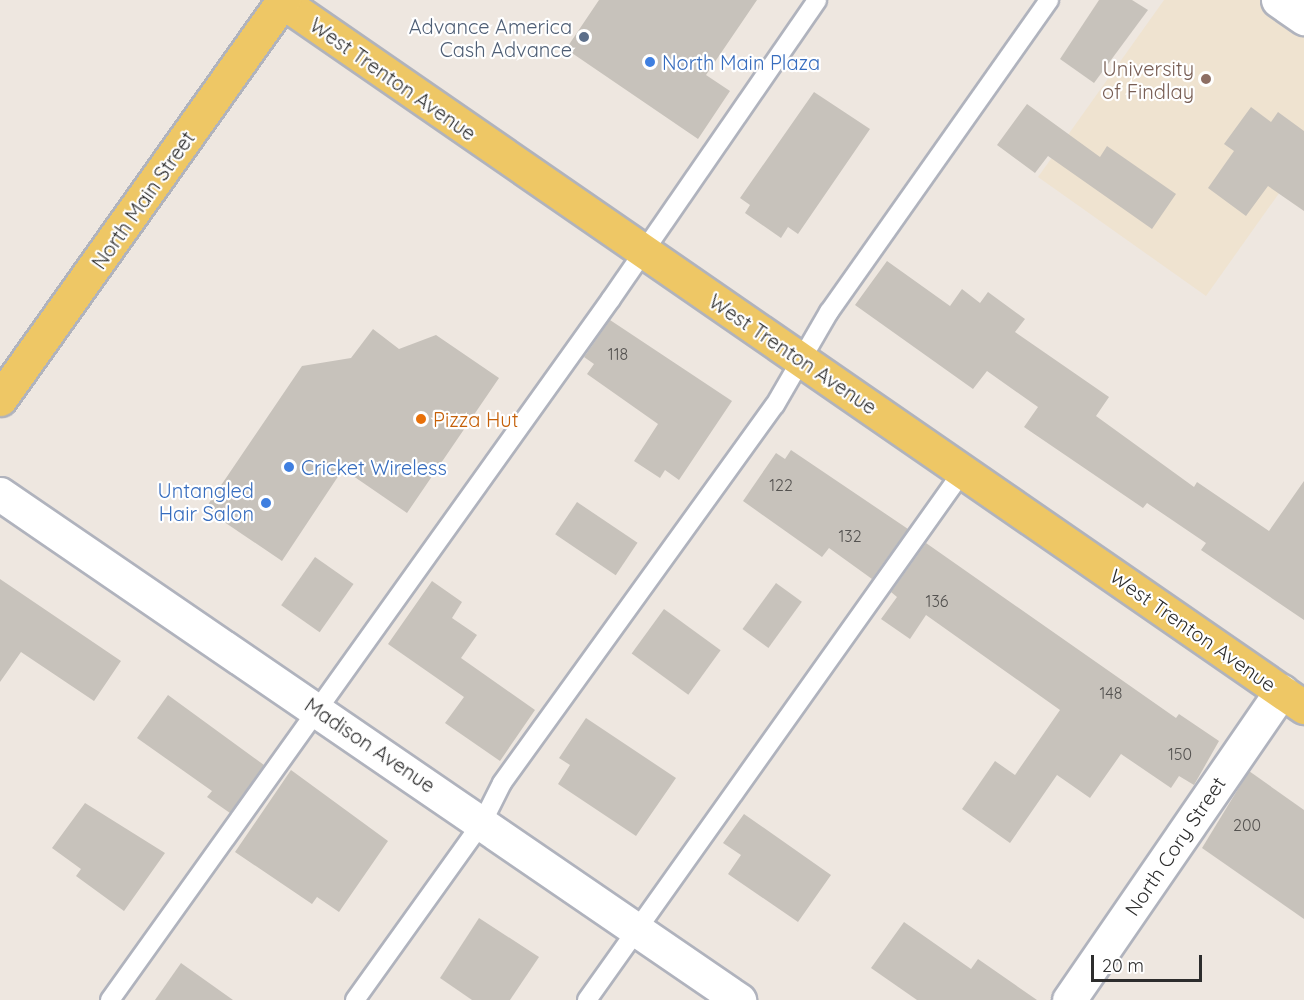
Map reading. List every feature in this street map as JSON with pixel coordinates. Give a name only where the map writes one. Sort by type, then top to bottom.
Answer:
[{"type":"main road","name":"West Trenton Avenue","points":[[282,1],[1292,699]]},
{"type":"main road","name":"North Main Street","points":[[0,399],[282,1]]},
{"type":"street","points":[[1278,0],[1304,18]]},
{"type":"street","name":"Madison Avenue","points":[[0,494],[483,821],[739,1000]]},
{"type":"street","name":"North Cory Street","points":[[1069,1000],[1292,699]]},
{"type":"lane","points":[[110,1000],[319,711],[644,252],[683,187],[817,0]]},
{"type":"lane","points":[[355,1000],[483,821],[502,783],[775,405],[829,312],[1049,0]]},
{"type":"lane","points":[[587,1000],[963,471]]},
{"type":"shaded area","name":"University of Findlay","points":[[1164,0],[1304,0],[1304,158],[1206,296],[1038,177]]},
{"type":"building","name":"North Main Plaza","points":[[599,0],[757,0],[706,75],[730,91],[698,139],[566,49]]},
{"type":"building","points":[[1099,0],[1132,0],[1148,10],[1094,83],[1060,59]]},
{"type":"building","points":[[814,92],[870,129],[798,234],[788,227],[781,238],[745,213],[750,205],[740,198]]},
{"type":"building","points":[[1027,104],[1100,157],[1107,146],[1176,194],[1152,229],[1048,156],[1035,173],[997,145]]},
{"type":"building","points":[[1251,107],[1271,122],[1278,112],[1304,131],[1304,211],[1268,186],[1246,216],[1208,188],[1234,151],[1224,144]]},
{"type":"building","points":[[887,261],[950,306],[962,289],[980,303],[988,292],[1025,319],[1015,332],[1109,397],[1096,416],[1194,487],[1197,482],[1269,531],[1304,481],[1304,620],[1201,550],[1206,543],[1147,503],[1143,508],[1024,427],[1038,407],[987,371],[973,389],[855,305]]},
{"type":"building","points":[[610,320],[732,401],[679,480],[665,470],[660,478],[634,461],[658,424],[587,374],[594,364],[584,357]]},
{"type":"building","points":[[373,329],[399,349],[436,335],[499,378],[407,513],[343,469],[282,561],[205,509],[302,366],[351,358]]},
{"type":"building","points":[[791,450],[908,529],[872,579],[829,548],[822,557],[743,501],[776,453],[785,459]]},
{"type":"building","points":[[577,502],[638,543],[616,575],[555,534]]},
{"type":"building","points":[[926,543],[1176,718],[1179,714],[1219,741],[1194,785],[1179,776],[1171,788],[1121,754],[1090,798],[1057,775],[1010,843],[962,809],[995,761],[1015,775],[1060,710],[926,615],[910,639],[881,619],[897,597],[891,592]]},
{"type":"building","points":[[315,557],[354,584],[320,632],[281,605]]},
{"type":"building","points":[[0,579],[121,661],[94,701],[21,652],[0,682]]},
{"type":"building","points":[[432,581],[462,602],[452,618],[477,635],[461,658],[535,710],[500,761],[445,723],[464,697],[388,644]]},
{"type":"building","points":[[776,583],[802,602],[768,648],[742,629]]},
{"type":"building","points":[[664,609],[721,650],[688,695],[632,653]]},
{"type":"building","points":[[168,695],[264,765],[230,813],[207,797],[212,791],[137,738]]},
{"type":"building","points":[[586,718],[676,778],[636,836],[558,784],[570,765],[559,758]]},
{"type":"building","points":[[291,770],[388,841],[339,912],[317,897],[312,904],[235,852]]},
{"type":"building","points":[[1249,771],[1304,810],[1304,919],[1202,848]]},
{"type":"building","points":[[85,803],[165,853],[124,911],[76,876],[81,869],[52,848]]},
{"type":"building","points":[[744,814],[831,875],[798,922],[728,874],[741,855],[723,843]]},
{"type":"building","points":[[479,918],[539,957],[510,1000],[472,1000],[440,978]]},
{"type":"building","points":[[904,922],[971,969],[978,959],[1037,1000],[917,1000],[871,968]]},
{"type":"building","points":[[181,963],[233,1000],[155,1000]]},
{"type":"place","name":"Advance America Cash Advance","points":[[584,37]]},
{"type":"place","name":"North Main Plaza","points":[[650,62]]},
{"type":"place","name":"University of Findlay","points":[[1206,79]]},
{"type":"place","name":"Pizza Hut","points":[[421,419]]},
{"type":"place","name":"Cricket Wireless","points":[[289,467]]},
{"type":"place","name":"Untangled Hair Salon","points":[[266,503]]}]
